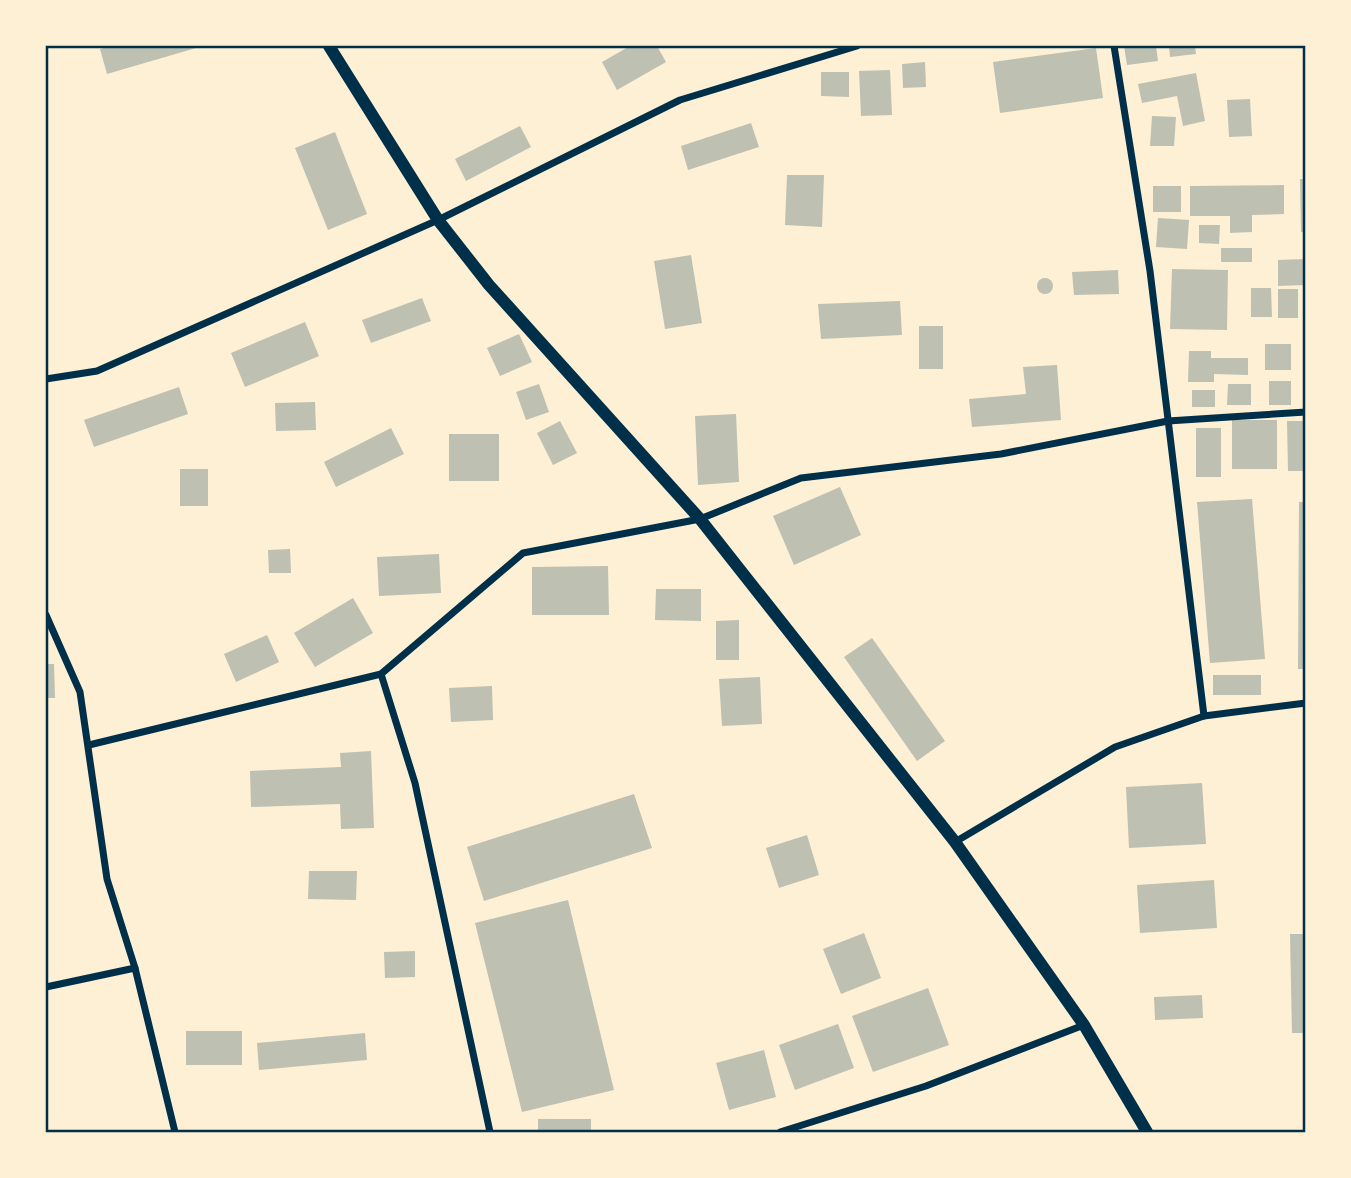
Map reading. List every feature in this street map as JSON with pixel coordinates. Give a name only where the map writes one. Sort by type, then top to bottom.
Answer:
[{"type":"street","points":[[329,46],[438,220],[489,285],[700,519],[955,842],[1084,1025],[1147,1132]]},
{"type":"street","points":[[46,379],[97,371],[438,220],[680,100],[856,46]]},
{"type":"street","points":[[1114,46],[1150,271],[1204,716]]},
{"type":"street","points":[[89,745],[381,674],[523,553],[700,519],[802,478],[1001,454],[1168,421],[1306,412]]},
{"type":"street","points":[[46,615],[80,692],[107,879],[135,968],[175,1132]]},
{"type":"street","points":[[381,674],[415,783],[490,1132]]},
{"type":"street","points":[[955,842],[1115,747],[1204,716],[1306,703]]},
{"type":"street","points":[[46,987],[135,968]]},
{"type":"street","points":[[780,1132],[926,1086],[1084,1025]]},
{"type":"building","points":[[110,46],[196,48],[107,74],[100,49]]},
{"type":"building","points":[[630,46],[657,46],[666,62],[617,90],[602,62]]},
{"type":"building","points":[[1124,46],[1156,46],[1158,61],[1127,65]]},
{"type":"building","points":[[1169,46],[1195,46],[1196,54],[1170,57]]},
{"type":"building","points":[[1096,48],[1103,98],[1000,113],[993,62]]},
{"type":"building","points":[[925,62],[926,87],[903,88],[902,64]]},
{"type":"building","points":[[890,70],[892,115],[861,116],[859,71]]},
{"type":"building","points":[[821,72],[849,72],[849,97],[821,96]]},
{"type":"building","points":[[1196,73],[1205,121],[1183,126],[1177,96],[1142,103],[1138,84]]},
{"type":"building","points":[[1250,99],[1252,136],[1229,137],[1227,100]]},
{"type":"building","points":[[1152,116],[1176,117],[1174,146],[1150,146]]},
{"type":"building","points":[[751,123],[759,147],[688,170],[681,146]]},
{"type":"building","points":[[520,126],[531,147],[466,181],[455,159]]},
{"type":"building","points":[[335,132],[367,214],[328,230],[295,148]]},
{"type":"building","points":[[787,175],[824,175],[822,227],[785,225]]},
{"type":"building","points":[[1300,179],[1306,179],[1306,232],[1301,232]]},
{"type":"building","points":[[1284,185],[1284,214],[1252,215],[1252,232],[1230,233],[1230,216],[1190,216],[1190,186]]},
{"type":"building","points":[[1153,186],[1181,186],[1181,212],[1153,212]]},
{"type":"building","points":[[1158,218],[1189,220],[1187,249],[1156,247]]},
{"type":"building","points":[[1199,225],[1220,225],[1219,244],[1199,243]]},
{"type":"building","points":[[1221,248],[1252,248],[1252,262],[1221,262]]},
{"type":"building","points":[[691,255],[702,323],[665,329],[654,261]]},
{"type":"building","points":[[1306,259],[1306,285],[1278,286],[1278,260]]},
{"type":"building","points":[[1172,269],[1228,270],[1227,330],[1170,329]]},
{"type":"building","points":[[1118,270],[1119,294],[1074,295],[1072,272]]},
{"type":"building","points":[[1045,278],[1051,280],[1051,292],[1045,294],[1039,292],[1037,286],[1039,280]]},
{"type":"building","points":[[1251,288],[1271,288],[1272,317],[1251,317]]},
{"type":"building","points":[[1278,289],[1298,289],[1298,318],[1278,318]]},
{"type":"building","points":[[422,298],[431,321],[371,343],[362,320]]},
{"type":"building","points":[[900,301],[902,335],[821,339],[818,304]]},
{"type":"building","points":[[305,322],[319,356],[245,387],[231,353]]},
{"type":"building","points":[[919,326],[943,326],[943,369],[919,369]]},
{"type":"building","points":[[519,334],[532,362],[500,376],[487,348]]},
{"type":"building","points":[[1265,344],[1291,344],[1291,370],[1265,370]]},
{"type":"building","points":[[1189,351],[1211,351],[1211,358],[1248,358],[1248,375],[1214,374],[1214,382],[1188,382]]},
{"type":"building","points":[[1057,365],[1061,420],[972,427],[969,399],[1026,394],[1023,367]]},
{"type":"building","points":[[1269,381],[1291,381],[1291,405],[1269,405]]},
{"type":"building","points":[[539,384],[549,412],[526,420],[516,392]]},
{"type":"building","points":[[1228,384],[1251,384],[1251,405],[1227,405]]},
{"type":"building","points":[[1303,385],[1306,385],[1306,403],[1303,403]]},
{"type":"building","points":[[179,387],[188,414],[94,447],[84,420]]},
{"type":"building","points":[[1192,390],[1215,390],[1215,407],[1192,407]]},
{"type":"building","points":[[315,402],[316,430],[276,431],[275,403]]},
{"type":"building","points":[[736,414],[739,482],[698,485],[695,416]]},
{"type":"building","points":[[1232,420],[1277,420],[1277,469],[1232,469]]},
{"type":"building","points":[[560,421],[577,453],[553,465],[537,433]]},
{"type":"building","points":[[1287,421],[1306,421],[1306,471],[1288,471]]},
{"type":"building","points":[[391,428],[404,454],[336,487],[324,462]]},
{"type":"building","points":[[1196,428],[1221,428],[1221,477],[1196,477]]},
{"type":"building","points":[[449,434],[499,434],[499,481],[449,481]]},
{"type":"building","points":[[180,469],[208,469],[208,506],[180,506]]},
{"type":"building","points":[[840,487],[861,535],[794,565],[773,516]]},
{"type":"building","points":[[1252,499],[1265,659],[1210,663],[1197,502]]},
{"type":"building","points":[[1299,502],[1306,502],[1306,669],[1298,669]]},
{"type":"building","points":[[290,549],[291,573],[269,573],[268,550]]},
{"type":"building","points":[[439,554],[441,593],[379,596],[377,557]]},
{"type":"building","points":[[608,566],[609,615],[532,615],[532,567]]},
{"type":"building","points":[[656,589],[701,589],[701,621],[655,620]]},
{"type":"building","points":[[353,598],[373,633],[315,667],[294,633]]},
{"type":"building","points":[[739,620],[739,660],[716,660],[716,621]]},
{"type":"building","points":[[267,635],[279,662],[236,682],[224,654]]},
{"type":"building","points":[[872,638],[945,741],[917,761],[844,657]]},
{"type":"building","points":[[46,664],[54,664],[55,698],[46,698]]},
{"type":"building","points":[[1213,675],[1261,675],[1261,695],[1213,695]]},
{"type":"building","points":[[760,677],[762,724],[722,726],[719,679]]},
{"type":"building","points":[[492,686],[493,720],[451,722],[449,688]]},
{"type":"building","points":[[371,751],[374,828],[341,829],[340,804],[251,807],[250,771],[341,767],[340,753]]},
{"type":"building","points":[[1202,783],[1206,844],[1129,848],[1126,787]]},
{"type":"building","points":[[634,794],[652,848],[484,901],[467,847]]},
{"type":"building","points":[[807,835],[819,875],[779,888],[766,848]]},
{"type":"building","points":[[309,871],[357,871],[356,900],[308,899]]},
{"type":"building","points":[[1214,880],[1217,928],[1140,933],[1137,885]]},
{"type":"building","points":[[568,900],[614,1090],[522,1112],[475,923]]},
{"type":"building","points":[[864,933],[881,978],[841,994],[823,949]]},
{"type":"building","points":[[1290,934],[1306,934],[1306,1033],[1292,1033]]},
{"type":"building","points":[[415,951],[415,977],[385,978],[384,952]]},
{"type":"building","points":[[928,988],[949,1045],[873,1072],[852,1016]]},
{"type":"building","points":[[1202,995],[1203,1018],[1155,1020],[1154,997]]},
{"type":"building","points":[[838,1024],[854,1068],[795,1090],[779,1045]]},
{"type":"building","points":[[186,1031],[242,1031],[242,1065],[186,1065]]},
{"type":"building","points":[[365,1033],[367,1060],[259,1070],[257,1043]]},
{"type":"building","points":[[764,1050],[776,1097],[729,1110],[716,1063]]},
{"type":"building","points":[[538,1119],[591,1119],[591,1132],[538,1132]]}]
